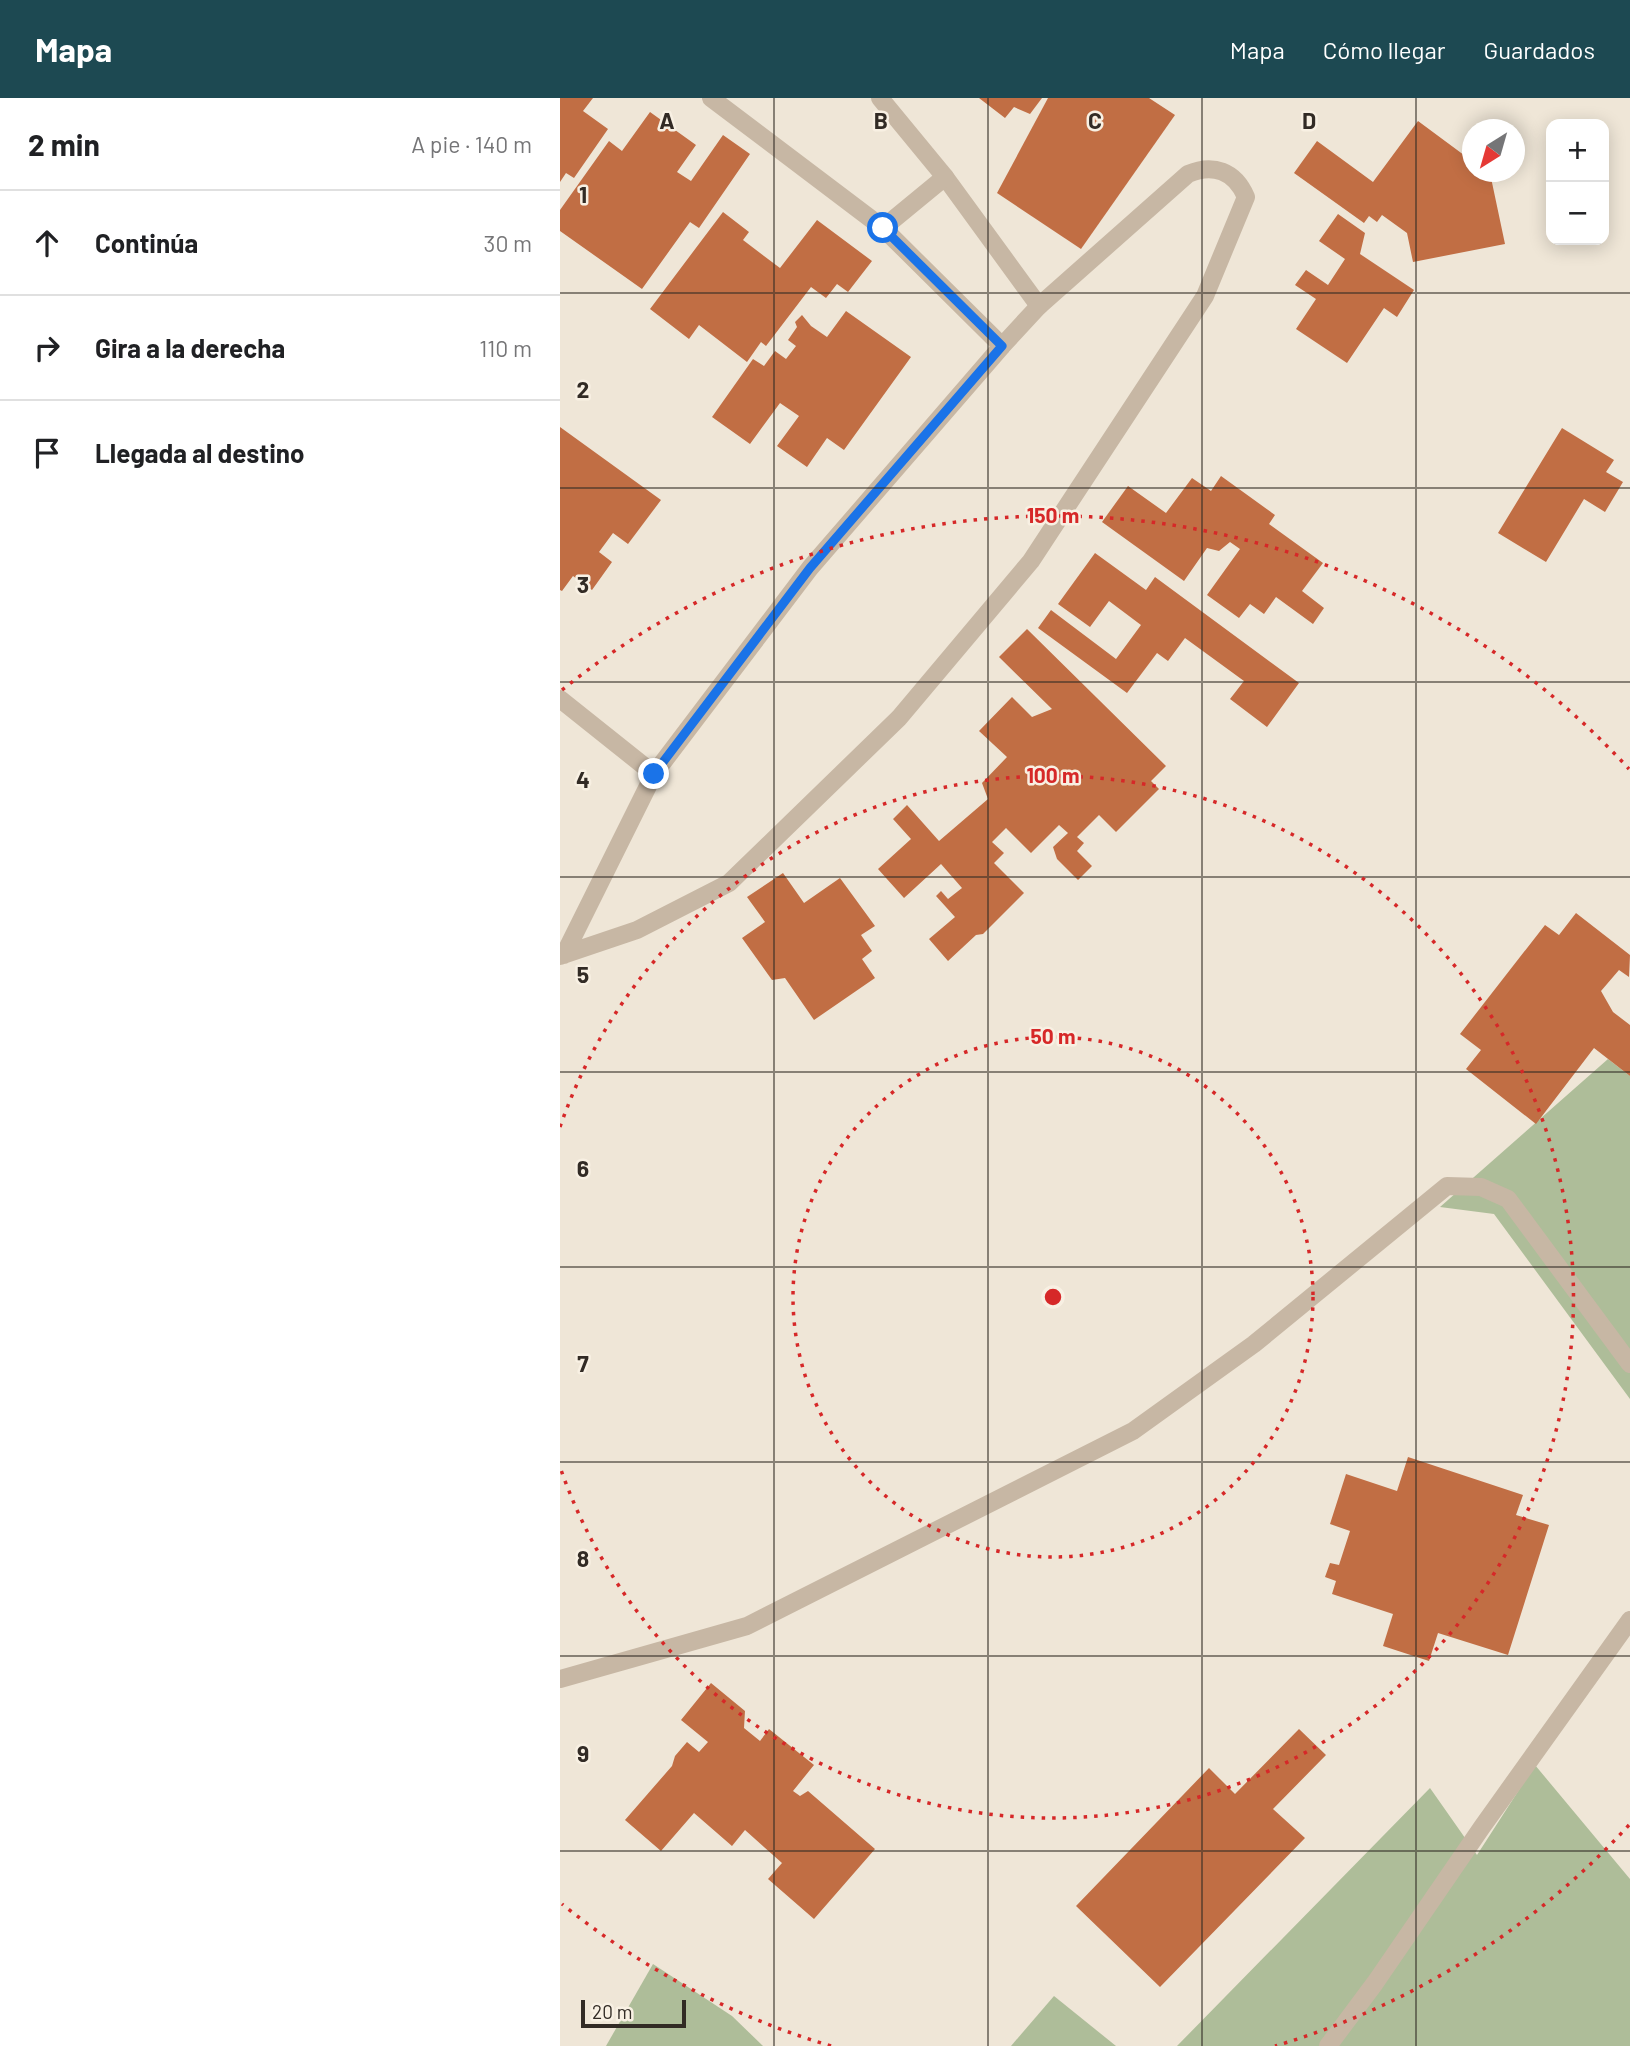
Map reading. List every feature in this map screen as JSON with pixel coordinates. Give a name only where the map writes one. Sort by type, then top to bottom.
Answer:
[{"type":"street","points":[[711,98],[883,228],[1002,346]]},
{"type":"street","points":[[880,98],[945,177],[1039,306]]},
{"type":"street","points":[[1217,169],[1226,173],[1242,188],[1246,197],[1205,296],[1031,561],[899,718],[729,883],[637,930],[562,955],[654,774],[810,568],[1039,306],[1188,174],[1197,170],[1217,169]]},
{"type":"street","points":[[883,228],[945,177]]},
{"type":"street","points":[[560,699],[654,774]]},
{"type":"street","points":[[560,1679],[747,1626],[1133,1431],[1254,1344],[1447,1186],[1481,1187],[1508,1199],[1630,1364]]},
{"type":"street","points":[[1328,2046],[1630,1620]]},
{"type":"green space","points":[[1608,1059],[1630,1076],[1630,1399],[1494,1214],[1440,1207]]},
{"type":"green space","points":[[1535,1765],[1630,1879],[1630,2046],[1177,2046],[1430,1788],[1477,1855]]},
{"type":"green space","points":[[653,1964],[732,2016],[763,2046],[606,2046]]},
{"type":"green space","points":[[1054,1996],[1116,2046],[1011,2046]]},
{"type":"building","points":[[560,98],[593,98],[583,111],[608,129],[574,178],[566,173],[560,182]]},
{"type":"building","points":[[979,98],[1042,98],[1030,114],[1014,107],[1005,118]]},
{"type":"building","points":[[1048,98],[1149,98],[1175,115],[1081,249],[997,193]]},
{"type":"building","points":[[650,112],[696,145],[677,172],[691,181],[723,135],[750,154],[699,228],[690,222],[642,289],[560,231],[560,210],[609,141],[622,151]]},
{"type":"building","points":[[1418,121],[1462,154],[1462,182],[1492,182],[1505,244],[1413,262],[1407,233],[1382,215],[1377,222],[1369,216],[1364,223],[1294,173],[1317,141],[1373,182]]},
{"type":"building","points":[[723,212],[749,232],[743,240],[780,268],[817,220],[872,261],[848,292],[837,284],[826,298],[811,287],[766,346],[761,342],[747,362],[699,325],[689,339],[650,309]]},
{"type":"building","points":[[1338,214],[1365,233],[1360,254],[1414,290],[1397,317],[1384,308],[1347,363],[1296,329],[1316,299],[1295,285],[1306,270],[1328,285],[1345,259],[1319,241]]},
{"type":"building","points":[[846,311],[911,357],[844,450],[827,438],[807,467],[777,446],[799,416],[780,403],[750,444],[712,417],[753,359],[764,366],[775,351],[786,359],[796,346],[788,340],[797,327],[795,322],[802,315],[811,326],[827,337]]},
{"type":"building","points":[[560,427],[661,500],[628,544],[613,533],[599,552],[612,562],[592,590],[573,576],[562,591],[560,590]]},
{"type":"building","points":[[1562,428],[1614,460],[1606,472],[1623,482],[1605,512],[1584,499],[1546,562],[1498,533]]},
{"type":"building","points":[[1221,476],[1275,515],[1269,524],[1323,563],[1302,591],[1324,608],[1313,624],[1276,597],[1264,614],[1250,604],[1239,618],[1207,595],[1240,549],[1230,542],[1219,551],[1207,548],[1184,581],[1102,522],[1128,486],[1166,513],[1192,478],[1211,491]]},
{"type":"building","points":[[1095,553],[1146,590],[1155,577],[1299,683],[1267,727],[1230,699],[1244,681],[1185,638],[1168,661],[1157,653],[1127,693],[1038,628],[1051,610],[1116,659],[1141,625],[1109,601],[1090,627],[1058,604]]},
{"type":"building","points":[[1027,629],[1166,766],[1151,781],[1159,789],[1116,832],[1099,815],[1077,837],[1084,843],[1077,851],[1092,866],[1078,880],[1057,859],[1053,847],[1068,833],[1059,825],[1031,853],[1006,828],[992,842],[1004,853],[994,863],[1024,893],[983,934],[976,935],[948,961],[929,939],[955,917],[936,896],[941,891],[948,899],[962,888],[941,864],[904,898],[878,869],[911,839],[893,819],[907,805],[939,841],[988,799],[982,783],[1007,757],[979,731],[1012,697],[1032,717],[1052,709],[999,657]]},
{"type":"building","points":[[783,873],[804,903],[840,878],[875,926],[861,935],[872,951],[862,959],[875,978],[814,1020],[785,978],[772,980],[742,938],[765,922],[747,897]]},
{"type":"building","points":[[1576,913],[1630,955],[1629,977],[1619,970],[1601,991],[1613,1012],[1630,1025],[1630,1076],[1594,1048],[1536,1124],[1466,1069],[1481,1050],[1460,1034],[1545,925],[1559,935]]},
{"type":"building","points":[[1408,1457],[1523,1495],[1516,1515],[1549,1525],[1508,1655],[1438,1633],[1429,1661],[1383,1646],[1393,1614],[1332,1594],[1336,1581],[1325,1577],[1330,1563],[1339,1565],[1350,1531],[1330,1524],[1346,1474],[1397,1491]]},
{"type":"building","points":[[711,1683],[745,1711],[744,1728],[760,1741],[769,1729],[814,1765],[793,1791],[800,1796],[808,1791],[875,1849],[814,1919],[768,1879],[782,1863],[745,1830],[732,1846],[694,1813],[661,1851],[625,1820],[672,1766],[675,1756],[687,1742],[699,1752],[708,1742],[681,1720]]},
{"type":"building","points":[[1299,1729],[1326,1755],[1273,1809],[1305,1838],[1160,1987],[1076,1906],[1209,1768],[1235,1794]]},
{"type":"route","points":[[654,774],[810,568],[1002,346],[883,228]]}]
